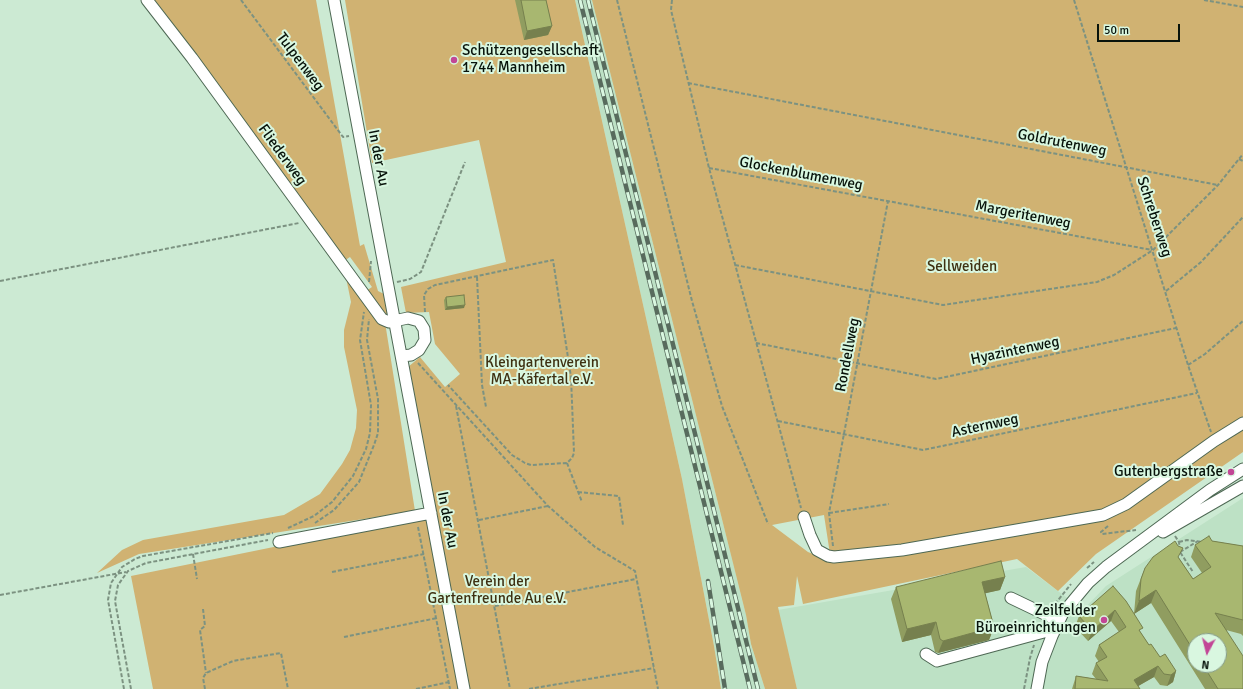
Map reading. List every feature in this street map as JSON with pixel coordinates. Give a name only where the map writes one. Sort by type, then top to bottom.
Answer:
[{"type":"street","name":"Fliederweg","points":[[147,0],[192,58],[382,319],[389,322],[395,321]]},
{"type":"street","name":"In der Au","points":[[334,0],[395,321],[407,356],[431,513],[464,689]]},
{"type":"street","points":[[395,321],[408,318],[419,321],[424,329],[425,340],[419,350],[407,356]]},
{"type":"street","points":[[804,517],[817,550],[828,556],[834,557],[902,550],[1103,515],[1126,504],[1214,441],[1243,423]]},
{"type":"street","points":[[1037,689],[1042,662],[1057,625],[1063,613],[1088,583],[1106,567],[1210,490],[1243,469]]},
{"type":"street","points":[[1132,548],[1169,529],[1243,486]]},
{"type":"street","points":[[274,538],[431,513]]},
{"type":"street","points":[[1011,598],[1057,625]]},
{"type":"street","points":[[926,654],[937,661],[1057,625]]},
{"type":"path","name":"Tulpenweg","points":[[241,0],[343,137]]},
{"type":"path","points":[[617,0],[694,308],[722,406],[768,524]]},
{"type":"path","points":[[672,0],[671,10],[709,168],[804,517]]},
{"type":"path","name":"Schreberweg","points":[[1074,0],[1166,291],[1176,328],[1214,441]]},
{"type":"path","points":[[1204,0],[1243,7]]},
{"type":"path","name":"Goldrutenweg","points":[[688,83],[1218,185]]},
{"type":"path","points":[[735,265],[943,305],[1097,282],[1114,275],[1153,250],[1218,185],[1243,154]]},
{"type":"path","points":[[1239,159],[1243,161]]},
{"type":"path","points":[[388,284],[410,279],[421,272],[465,162]]},
{"type":"path","name":"Glockenblumenweg","points":[[709,168],[888,201]]},
{"type":"path","name":"Margeritenweg","points":[[888,201],[1153,250]]},
{"type":"path","name":"Rondellweg","points":[[834,557],[829,513],[888,201]]},
{"type":"path","points":[[1166,291],[1201,262],[1243,217]]},
{"type":"path","points":[[0,281],[312,221]]},
{"type":"path","points":[[419,321],[425,312],[424,295],[428,289],[435,286],[553,260],[573,397],[574,453],[572,458],[567,463],[531,465],[512,454],[448,385]]},
{"type":"path","points":[[477,277],[482,385],[486,407]]},
{"type":"path","points":[[309,527],[334,510],[359,482],[378,433],[378,399],[367,331],[369,300]]},
{"type":"path","points":[[281,531],[314,516],[332,502],[353,476],[366,449],[370,433],[371,405],[360,332],[369,300]]},
{"type":"path","points":[[1188,365],[1205,354],[1243,321]]},
{"type":"path","name":"Hyazintenweg","points":[[756,343],[858,362],[936,379],[1176,328]]},
{"type":"path","points":[[407,356],[456,405],[548,506],[595,547],[635,571],[658,689]]},
{"type":"path","name":"Asternweg","points":[[778,421],[923,450],[1198,393]]},
{"type":"path","points":[[456,405],[510,689]]},
{"type":"path","points":[[567,463],[582,502]]},
{"type":"path","points":[[578,492],[619,496],[623,525]]},
{"type":"path","points":[[829,513],[890,504]]},
{"type":"path","points":[[479,520],[548,506]]},
{"type":"path","points":[[1111,523],[1101,532],[1102,534],[1136,530]]},
{"type":"path","points":[[418,526],[450,689]]},
{"type":"path","points":[[1169,529],[1179,542],[1180,552],[1193,572]]},
{"type":"path","points":[[0,595],[128,572],[146,563],[274,538]]},
{"type":"path","points":[[124,689],[108,600],[109,590],[116,574],[127,563],[143,556],[274,538]]},
{"type":"path","points":[[1179,542],[1187,540],[1205,542]]},
{"type":"path","points":[[1180,552],[1198,541]]},
{"type":"path","points":[[193,554],[198,579]]},
{"type":"path","points":[[332,572],[424,554]]},
{"type":"path","points":[[128,572],[118,585],[115,600],[131,689]]},
{"type":"path","points":[[495,606],[636,579]]},
{"type":"path","points":[[203,609],[205,626],[200,630],[206,674]]},
{"type":"path","points":[[344,637],[437,618]]},
{"type":"path","points":[[205,689],[203,678],[206,674],[232,661],[281,653],[288,689]]},
{"type":"path","points":[[529,689],[654,668]]},
{"type":"path","points":[[416,689],[449,682]]},
{"type":"shaded area","points":[[575,0],[592,0],[746,615],[751,644],[765,689],[721,689],[682,479]]},
{"type":"shaded area","points":[[1243,498],[1243,689],[797,689],[778,610],[1026,567],[1083,610],[1106,586]]},
{"type":"green space","points":[[152,0],[316,0],[360,246],[364,244],[378,291],[386,295],[389,316],[384,316],[415,511],[139,554],[97,573],[122,550],[143,540],[284,515],[320,494],[342,464],[350,450],[356,428],[357,410],[344,347],[344,330],[351,302],[342,258]],"holes":[[[350,257],[372,287],[366,291],[344,261]]]},
{"type":"green space","points":[[345,0],[575,0],[682,479],[721,689],[153,689],[131,576],[436,514],[408,367],[420,357],[445,387],[460,374],[435,344],[429,312],[406,313],[401,287],[506,262],[479,140],[372,163]]},
{"type":"green space","name":"Sellweiden","points":[[592,0],[1243,0],[1243,419],[1125,500],[1102,511],[900,547],[830,554],[824,515],[772,525],[808,552],[835,563],[1094,521],[1243,429],[1243,452],[1096,554],[1058,591],[1017,559],[803,604],[797,576],[794,605],[778,607],[797,689],[765,689],[751,644],[746,615]]},
{"type":"building","points":[[521,0],[546,0],[552,26],[527,31]]},
{"type":"building","points":[[464,295],[465,305],[447,307],[446,297]]},
{"type":"building","points":[[1209,536],[1212,541],[1243,546],[1243,620],[1215,613],[1243,656],[1243,689],[1218,689],[1208,673],[1227,673],[1227,633],[1187,633],[1187,640],[1156,590],[1139,601],[1141,579],[1145,568],[1153,557],[1175,541],[1178,546],[1183,548],[1178,557],[1193,579],[1211,567],[1195,545]]},
{"type":"building","points":[[1001,561],[1005,577],[982,582],[994,627],[943,641],[940,639],[936,622],[907,629],[896,587]]},
{"type":"building","points":[[1113,586],[1126,601],[1143,628],[1139,630],[1149,645],[1151,644],[1160,657],[1165,654],[1176,671],[1171,675],[1164,674],[1158,666],[1134,680],[1140,689],[1075,689],[1076,676],[1108,681],[1096,663],[1107,657],[1099,645],[1126,627],[1115,610],[1092,631],[1079,616]]},
{"type":"railway","points":[[580,0],[750,689]]},
{"type":"railway","points":[[588,0],[758,689]]},
{"type":"railway","points":[[708,581],[725,689]]},
{"type":"place","name":"Schützengesellschaft 1744 Mannheim","points":[[454,60]]},
{"type":"place","name":"Gutenbergstraße","points":[[1231,472]]},
{"type":"place","name":"Zeilfelder Büroeinrichtungen","points":[[1104,620]]},
{"type":"park label","name":"Kleingartenverein MA-Käfertal e.V.","points":[[542,372]]},
{"type":"park label","name":"Verein der Gartenfreunde Au e.V.","points":[[497,590]]}]
